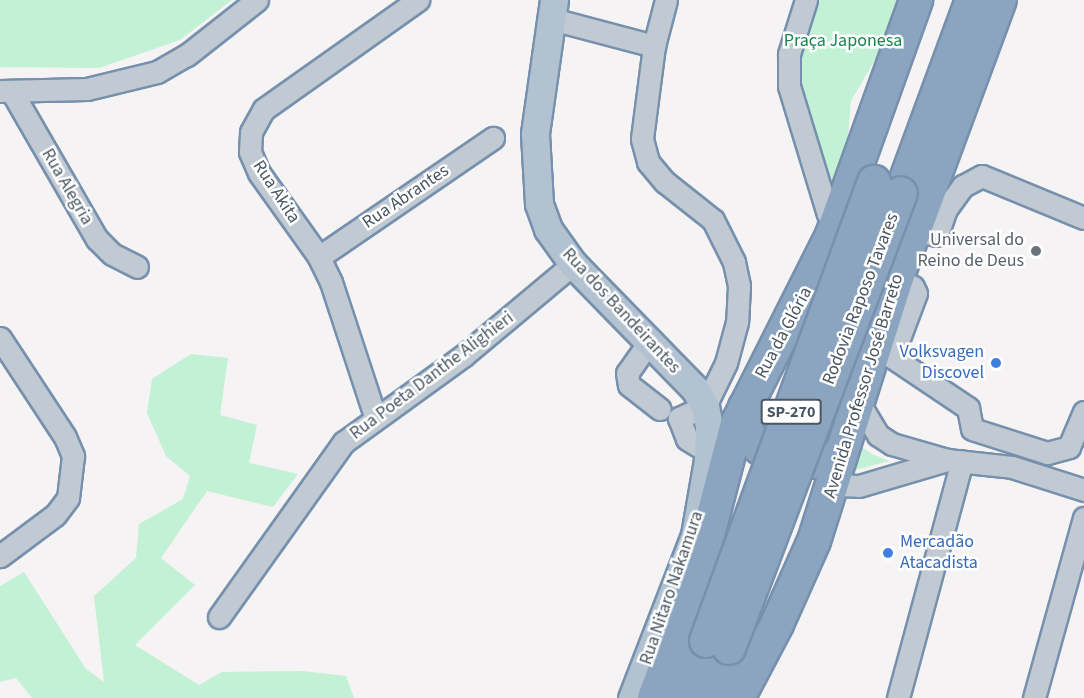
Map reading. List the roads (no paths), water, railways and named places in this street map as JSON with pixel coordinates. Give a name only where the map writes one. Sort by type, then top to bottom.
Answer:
[{"type":"highway","points":[[830,224],[916,0]]},
{"type":"highway","name":"Rodovia Raposo Tavares","points":[[887,188],[937,0]]},
{"type":"highway","name":"Rodovia Raposo Tavares","points":[[708,698],[717,645],[887,188],[972,0]]},
{"type":"highway","name":"Avenida Professor José Barreto","points":[[739,697],[800,575],[833,485],[857,400],[883,353],[897,278],[1000,0]]},
{"type":"highway","name":"Rua da Glória","points":[[654,698],[691,600],[717,459],[745,407],[830,224]]},
{"type":"highway","points":[[745,407],[747,434],[760,448],[782,457],[817,462],[833,485]]},
{"type":"highway","points":[[717,459],[756,464],[833,485]]},
{"type":"highway","name":"Rodovia Raposo Tavares","points":[[683,698],[717,645]]},
{"type":"main road","name":"Rua dos Bandeirantes","points":[[553,10],[535,134],[535,169],[539,204],[548,229],[573,264],[649,342],[705,406]]},
{"type":"main road","name":"Rua Nitaro Nakamura","points":[[632,698],[695,535],[717,459],[705,406]]},
{"type":"street","points":[[6,91],[87,89],[157,72],[187,55],[257,0]]},
{"type":"street","name":"Rua Akita","points":[[375,416],[319,256],[259,173],[250,152],[251,132],[264,109],[418,0]]},
{"type":"street","points":[[666,0],[654,46],[642,139],[648,162],[665,182],[713,220],[734,262],[739,286],[737,322],[726,363],[705,406]]},
{"type":"street","points":[[806,0],[789,54],[789,86],[830,224]]},
{"type":"street","points":[[553,10],[654,46]]},
{"type":"street","name":"Rua Alegria","points":[[6,91],[97,239],[112,254],[137,267]]},
{"type":"street","name":"Rua Abrantes","points":[[319,256],[493,138]]},
{"type":"street","points":[[914,231],[937,235],[946,210],[963,186],[982,176],[1084,218]]},
{"type":"street","name":"Rua Poeta Danthe Alighieri","points":[[219,616],[325,465],[344,442],[375,416],[463,356],[573,264]]},
{"type":"street","points":[[0,338],[66,437],[73,456],[68,498],[55,514],[0,556]]},
{"type":"street","points":[[649,342],[627,373],[629,385],[660,409]]},
{"type":"street","points":[[883,353],[968,408],[972,429],[1047,453],[1069,447],[1084,412]]},
{"type":"street","points":[[857,400],[878,435],[892,444],[955,460],[1012,467],[1084,490]]},
{"type":"street","points":[[833,485],[859,486],[955,460]]},
{"type":"street","points":[[898,698],[955,460]]},
{"type":"street","points":[[1034,698],[1084,518]]},
{"type":"place","name":"Universal do Reino de Deus","points":[[1036,251]]},
{"type":"place","name":"Volksvagen Discovel","points":[[996,363]]},
{"type":"place","name":"Mercadão Atacadista","points":[[888,553]]},
{"type":"park label","name":"Praça Japonesa","points":[[843,41]]}]
